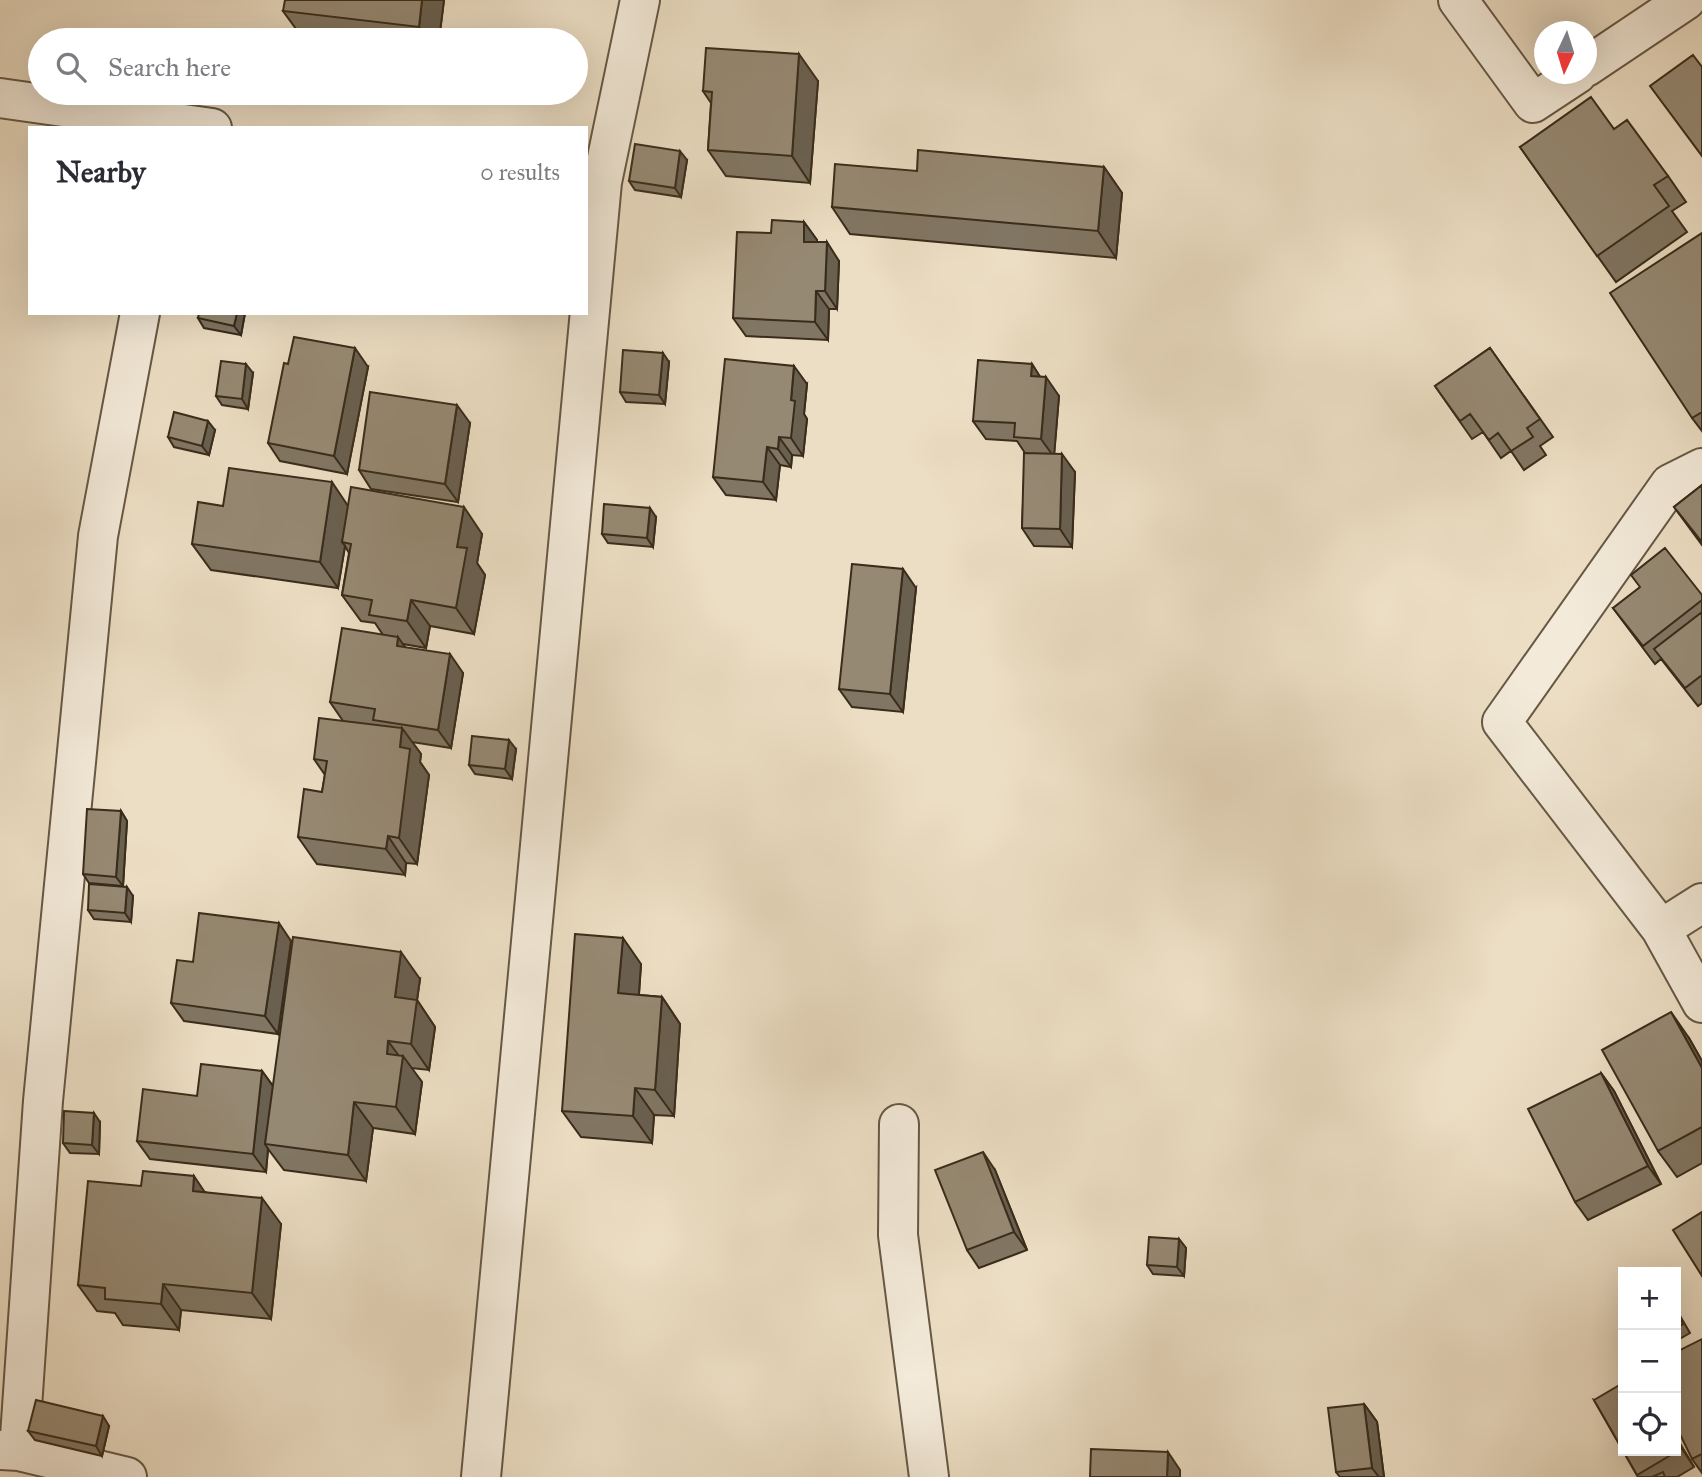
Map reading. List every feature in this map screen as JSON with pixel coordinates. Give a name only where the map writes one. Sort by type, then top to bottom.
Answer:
[{"type":"street","points":[[588,250],[594,181],[640,0]]},
{"type":"street","points":[[1458,0],[1533,103],[1562,84]]},
{"type":"street","points":[[1597,60],[1686,0]]},
{"type":"street","points":[[0,98],[28,102]]},
{"type":"street","points":[[47,105],[188,126]]},
{"type":"street","points":[[127,1477],[9,1450],[98,536],[140,315]]},
{"type":"street","points":[[481,1477],[582,315]]},
{"type":"street","points":[[1702,468],[1670,484],[1502,722],[1661,929],[1702,1003]]},
{"type":"street","points":[[1661,929],[1702,903]]},
{"type":"street","points":[[899,1124],[898,1235],[929,1477]]},
{"type":"building","points":[[285,0],[422,0],[419,27],[283,11]]},
{"type":"building","points":[[706,48],[799,54],[792,156],[708,150],[712,92],[703,91]]},
{"type":"building","points":[[1693,55],[1702,67],[1702,156],[1650,86]]},
{"type":"building","points":[[1591,97],[1614,129],[1627,120],[1668,176],[1654,185],[1669,206],[1597,256],[1520,147]]},
{"type":"building","points":[[635,144],[680,151],[675,188],[629,181]]},
{"type":"building","points":[[918,150],[1104,167],[1098,231],[832,207],[835,164],[917,171]]},
{"type":"building","points":[[772,220],[804,222],[804,242],[827,242],[825,291],[816,291],[815,322],[733,318],[737,232],[771,233]]},
{"type":"building","points":[[1702,233],[1702,412],[1692,418],[1610,293]]},
{"type":"building","points":[[199,315],[237,315],[234,326],[198,318]]},
{"type":"building","points":[[294,337],[355,348],[334,456],[268,443],[284,363],[288,364]]},
{"type":"building","points":[[1490,348],[1540,419],[1527,428],[1533,437],[1511,451],[1498,433],[1489,440],[1470,414],[1460,421],[1435,386]]},
{"type":"building","points":[[623,350],[663,353],[659,395],[620,392]]},
{"type":"building","points":[[725,359],[794,366],[791,400],[795,401],[791,438],[779,437],[778,449],[767,447],[763,482],[713,477]]},
{"type":"building","points":[[978,360],[1032,364],[1031,376],[1046,377],[1041,439],[1014,437],[1015,423],[973,421]]},
{"type":"building","points":[[221,361],[246,364],[242,399],[216,396]]},
{"type":"building","points":[[370,392],[457,405],[445,484],[359,470]]},
{"type":"building","points":[[174,412],[208,421],[202,446],[168,437]]},
{"type":"building","points":[[1024,453],[1062,454],[1060,529],[1022,528]]},
{"type":"building","points":[[229,468],[332,482],[320,562],[192,544],[198,502],[223,506]]},
{"type":"building","points":[[1702,485],[1702,542],[1674,507]]},
{"type":"building","points":[[351,487],[464,507],[457,547],[467,548],[456,608],[411,600],[407,621],[369,615],[372,600],[342,595],[351,544],[342,542]]},
{"type":"building","points":[[604,504],[650,508],[647,538],[602,534]]},
{"type":"building","points":[[1665,548],[1702,595],[1702,600],[1643,646],[1613,608],[1640,587],[1631,575]]},
{"type":"building","points":[[852,564],[903,569],[890,694],[839,689]]},
{"type":"building","points":[[1702,612],[1702,675],[1685,688],[1654,649]]},
{"type":"building","points":[[342,628],[398,637],[397,646],[450,654],[438,730],[373,720],[375,709],[330,702]]},
{"type":"building","points":[[319,718],[402,728],[400,747],[410,749],[399,838],[388,836],[386,849],[298,837],[304,789],[322,792],[327,761],[314,759]]},
{"type":"building","points":[[472,736],[509,740],[505,769],[469,765]]},
{"type":"building","points":[[87,809],[121,811],[116,877],[83,874]]},
{"type":"building","points":[[89,884],[127,887],[125,913],[88,910]]},
{"type":"building","points":[[199,913],[279,923],[265,1016],[171,1003],[177,960],[193,962]]},
{"type":"building","points":[[575,934],[623,938],[618,993],[662,997],[655,1090],[635,1088],[633,1116],[562,1111]]},
{"type":"building","points":[[293,937],[401,952],[395,997],[417,1000],[411,1044],[388,1041],[387,1054],[403,1056],[396,1107],[354,1102],[348,1155],[265,1144]]},
{"type":"building","points":[[1671,1012],[1702,1068],[1702,1127],[1658,1151],[1602,1050]]},
{"type":"building","points":[[201,1064],[262,1071],[253,1154],[137,1141],[143,1089],[197,1096]]},
{"type":"building","points":[[1601,1073],[1648,1166],[1575,1202],[1528,1109]]},
{"type":"building","points":[[64,1111],[94,1113],[92,1145],[63,1143]]},
{"type":"building","points":[[983,1152],[1014,1232],[967,1250],[935,1170]]},
{"type":"building","points":[[143,1171],[194,1176],[193,1191],[262,1198],[252,1293],[163,1284],[161,1304],[105,1299],[105,1288],[78,1285],[88,1181],[141,1186]]},
{"type":"building","points":[[1702,1212],[1702,1276],[1673,1230]]},
{"type":"building","points":[[1149,1237],[1179,1239],[1177,1267],[1147,1265]]},
{"type":"building","points":[[1702,1339],[1702,1454],[1692,1459],[1681,1436],[1681,1350]]},
{"type":"building","points":[[1618,1386],[1618,1442],[1594,1400]]},
{"type":"building","points":[[36,1400],[103,1416],[96,1446],[28,1431]]},
{"type":"building","points":[[1364,1404],[1372,1468],[1336,1472],[1328,1408]]},
{"type":"building","points":[[1091,1449],[1168,1452],[1167,1477],[1090,1477]]},
{"type":"building","points":[[1626,1456],[1669,1456],[1637,1475]]},
{"type":"building","points":[[1663,1472],[1665,1477],[1652,1477]]}]
